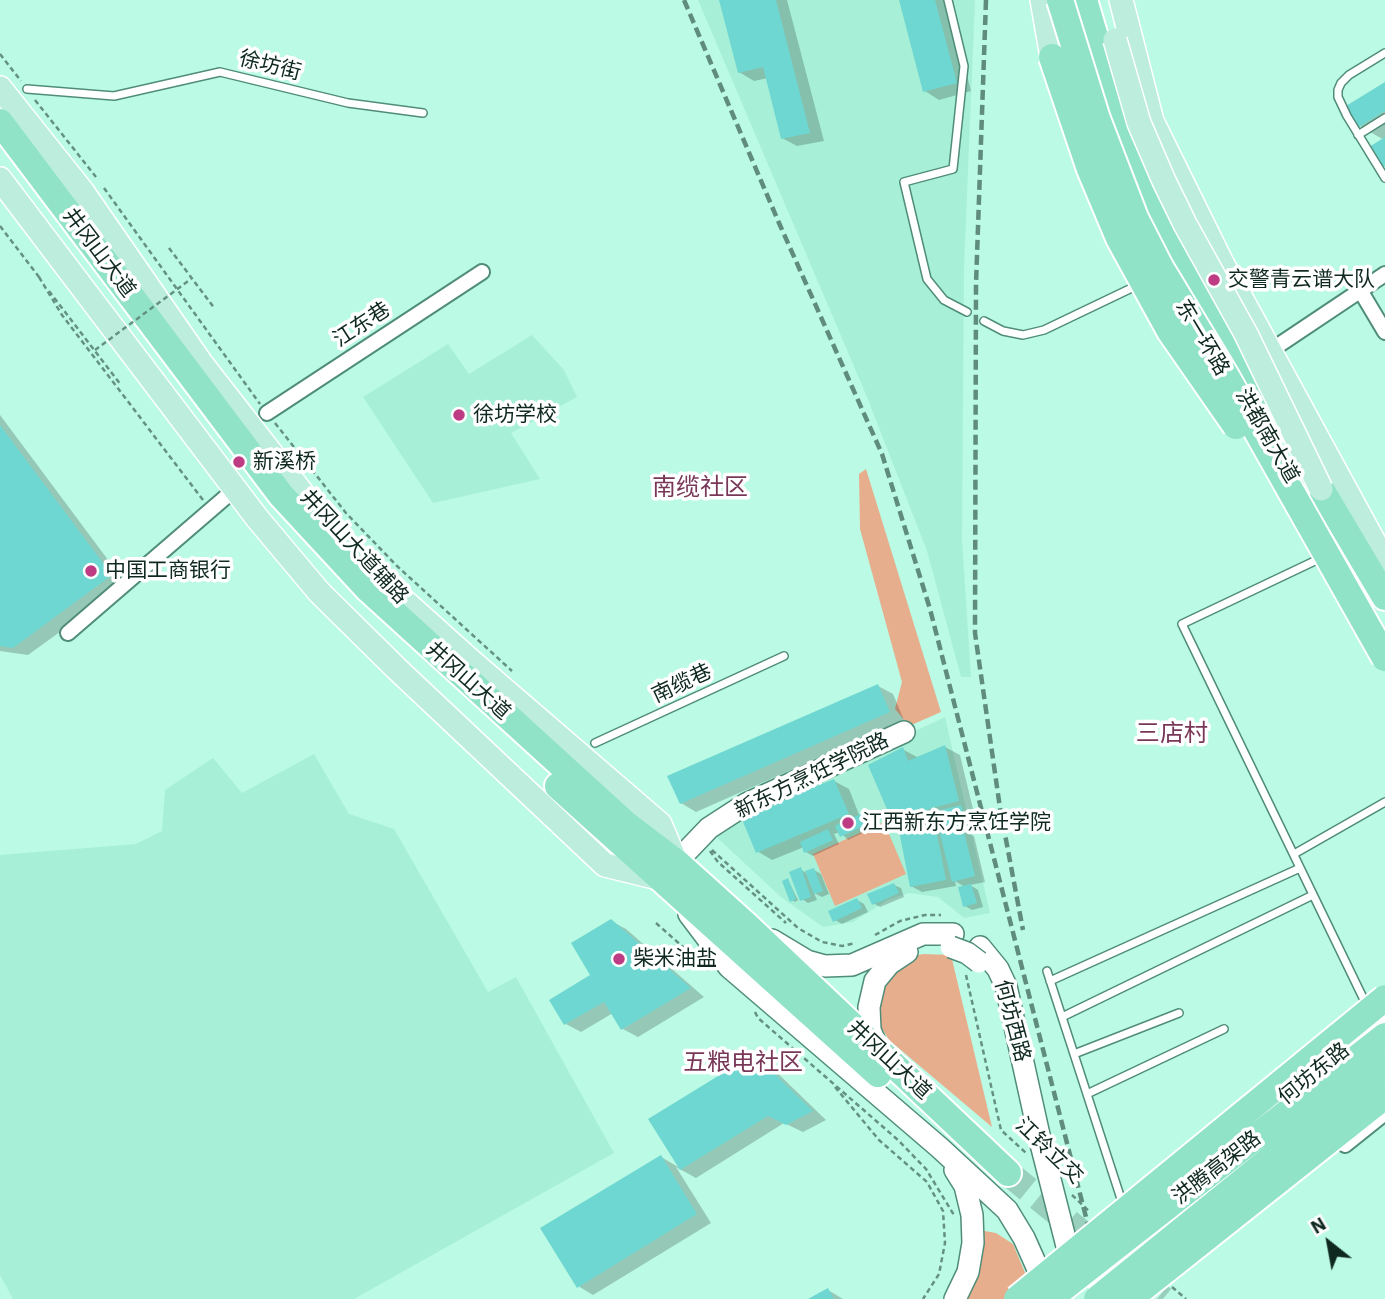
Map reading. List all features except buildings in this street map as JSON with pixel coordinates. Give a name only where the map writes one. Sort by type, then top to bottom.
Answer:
[{"type":"highway","name":"东一环路","points":[[1058,0],[1097,119],[1135,218],[1160,267],[1327,549],[1385,658]]},
{"type":"highway","name":"东一环路","points":[[1084,0],[1116,108],[1154,205],[1245,367],[1385,597]]},
{"type":"highway","points":[[1052,57],[1090,169],[1119,238],[1157,308],[1170,331],[1327,549]]},
{"type":"highway","name":"井冈山大道","points":[[0,121],[289,504],[368,590],[626,824],[669,870],[1004,1177],[879,1051],[747,926],[669,870],[610,835],[351,594],[270,503],[0,141]]},
{"type":"highway","points":[[1017,1299],[1385,998]]},
{"type":"highway","name":"洪腾高架路","points":[[1047,1299],[1382,1026]]},
{"type":"highway","name":"洪腾高架路","points":[[1097,1299],[1385,1066]]},
{"type":"highway","points":[[1129,1299],[1385,1096]]},
{"type":"main road","points":[[1042,0],[1052,57]]},
{"type":"main road","name":"洪都南大道","points":[[1058,0],[1096,134],[1327,549],[1385,639]]},
{"type":"main road","points":[[1107,0],[1115,40],[1139,123],[1164,181],[1246,334],[1321,489]]},
{"type":"main road","name":"洪都南大道","points":[[1121,0],[1152,121],[1222,263],[1385,562]]},
{"type":"main road","name":"井冈山大道辅路","points":[[0,88],[82,191],[201,363],[340,538],[373,573],[471,661],[660,824],[669,870]]},
{"type":"main road","points":[[0,179],[235,489],[319,592],[605,865],[669,870],[729,967],[940,1148],[1007,1210],[1029,1248],[1047,1299]]},
{"type":"main road","name":"新东方烹饪学院路","points":[[669,870],[709,828],[746,804],[904,732]]},
{"type":"main road","name":"何坊西路","points":[[747,926],[807,961],[825,966],[852,965],[923,934],[950,932]]},
{"type":"main road","name":"何坊西路","points":[[950,932],[975,960],[993,986],[1002,1016],[1064,1263],[1055,1299]]},
{"type":"main road","name":"何坊西路","points":[[879,1051],[870,1030],[869,1007],[875,981],[889,964],[905,952],[927,945],[950,932]]},
{"type":"main road","name":"何坊东路","points":[[1132,1230],[1385,1045]]},
{"type":"main road","points":[[1192,1247],[1237,1220],[1385,1104]]},
{"type":"main road","points":[[940,1148],[965,1186],[972,1215],[974,1243],[968,1272],[955,1299]]},
{"type":"main road","points":[[1064,1263],[1077,1299]]},
{"type":"street","name":"江东巷","points":[[267,413],[482,272]]},
{"type":"street","points":[[1245,367],[1385,274]]},
{"type":"street","points":[[1360,290],[1385,332]]},
{"type":"street","points":[[68,633],[235,489]]},
{"type":"street","name":"何坊东路","points":[[1132,1230],[1382,1026]]},
{"type":"street","points":[[1132,1230],[1158,1262],[1192,1247],[1210,1248],[1385,1113]]},
{"type":"lane","points":[[948,0],[964,66],[953,169],[904,182],[927,279],[944,300],[967,312]]},
{"type":"lane","points":[[1385,53],[1349,75],[1338,90],[1338,97],[1358,135],[1385,177]]},
{"type":"lane","name":"徐坊街","points":[[27,89],[114,96],[220,72],[348,103],[423,113]]},
{"type":"lane","points":[[1358,135],[1385,118]]},
{"type":"lane","points":[[984,321],[1003,331],[1023,335],[1044,330],[1139,285],[1160,267]]},
{"type":"lane","points":[[1327,549],[1182,624],[1313,895],[1382,1026],[1385,1045]]},
{"type":"lane","name":"南缆巷","points":[[595,743],[784,656]]},
{"type":"lane","points":[[1294,854],[1385,802]]},
{"type":"lane","points":[[1051,981],[1300,867]]},
{"type":"lane","points":[[1062,1017],[1313,895]]},
{"type":"lane","points":[[1047,971],[1132,1230]]},
{"type":"lane","points":[[1074,1054],[1179,1013]]},
{"type":"lane","points":[[1087,1094],[1224,1029]]},
{"type":"path","points":[[0,54],[95,176],[267,413],[346,513],[397,566],[518,676]]},
{"type":"path","points":[[0,226],[121,386]]},
{"type":"path","points":[[169,248],[215,309]]},
{"type":"path","points":[[39,277],[62,315],[211,510]]},
{"type":"path","points":[[95,350],[191,279]]},
{"type":"path","points":[[699,838],[798,928],[822,942],[842,946],[864,941],[900,921],[925,915],[950,932]]},
{"type":"path","points":[[718,862],[786,923]]},
{"type":"path","points":[[656,923],[709,970]]},
{"type":"path","name":"江铃立交","points":[[975,960],[1001,1130],[1033,1147]]},
{"type":"path","points":[[752,1007],[758,1018],[898,1140],[926,1170],[953,1215],[964,1218]]},
{"type":"path","points":[[828,1079],[879,1140],[927,1182],[943,1211],[945,1243],[939,1274],[923,1299]]},
{"type":"path","name":"江铃立交","points":[[1072,1196],[1093,1214]]},
{"type":"path","points":[[1168,1283],[1186,1299]]},
{"type":"shaded area","points":[[698,0],[975,0],[964,268],[962,540],[971,677],[961,677],[927,551],[867,397]]},
{"type":"shaded area","name":"徐坊学校","points":[[532,335],[564,370],[577,397],[511,433],[540,479],[433,503],[363,397],[448,344],[469,374]]},
{"type":"shaded area","points":[[866,469],[941,712],[909,726],[895,709],[902,682],[860,529],[859,474]]},
{"type":"shaded area","name":"江西新东方烹饪学院","points":[[945,717],[990,913],[964,918],[938,897],[909,893],[888,900],[853,922],[823,927],[781,897],[711,832],[740,814]]},
{"type":"shaded area","points":[[314,754],[349,814],[394,829],[488,992],[516,977],[614,1153],[354,1299],[13,1299],[0,1275],[0,855],[136,844],[162,831],[165,790],[213,758],[242,793]]},
{"type":"shaded area","points":[[884,822],[906,874],[835,906],[813,854]]},
{"type":"shaded area","points":[[923,954],[951,955],[992,1127],[889,1040],[879,1024],[877,1015],[884,982],[911,957]]},
{"type":"shaded area","points":[[979,1230],[996,1233],[1013,1244],[1036,1299],[965,1299],[980,1266]]},
{"type":"tunnel","points":[[1008,1173],[1163,1299]]},
{"type":"railway","points":[[684,0],[882,454],[930,609],[1107,1299]]},
{"type":"railway","points":[[986,0],[976,284],[975,633],[1000,808],[1023,930]]},
{"type":"railway","points":[[1106,1252],[1118,1299]]},
{"type":"place","name":"交警青云谱大队","points":[[1214,280]]},
{"type":"place","name":"徐坊学校","points":[[459,415]]},
{"type":"place","name":"新溪桥","points":[[239,462]]},
{"type":"place","name":"中国工商银行","points":[[91,571]]},
{"type":"place","name":"江西新东方烹饪学院","points":[[848,823]]},
{"type":"place","name":"柴米油盐","points":[[619,959]]},
{"type":"district","name":"南缆社区","points":[[700,488]]},
{"type":"district","name":"三店村","points":[[1172,734]]},
{"type":"district","name":"五粮电社区","points":[[743,1063]]}]
